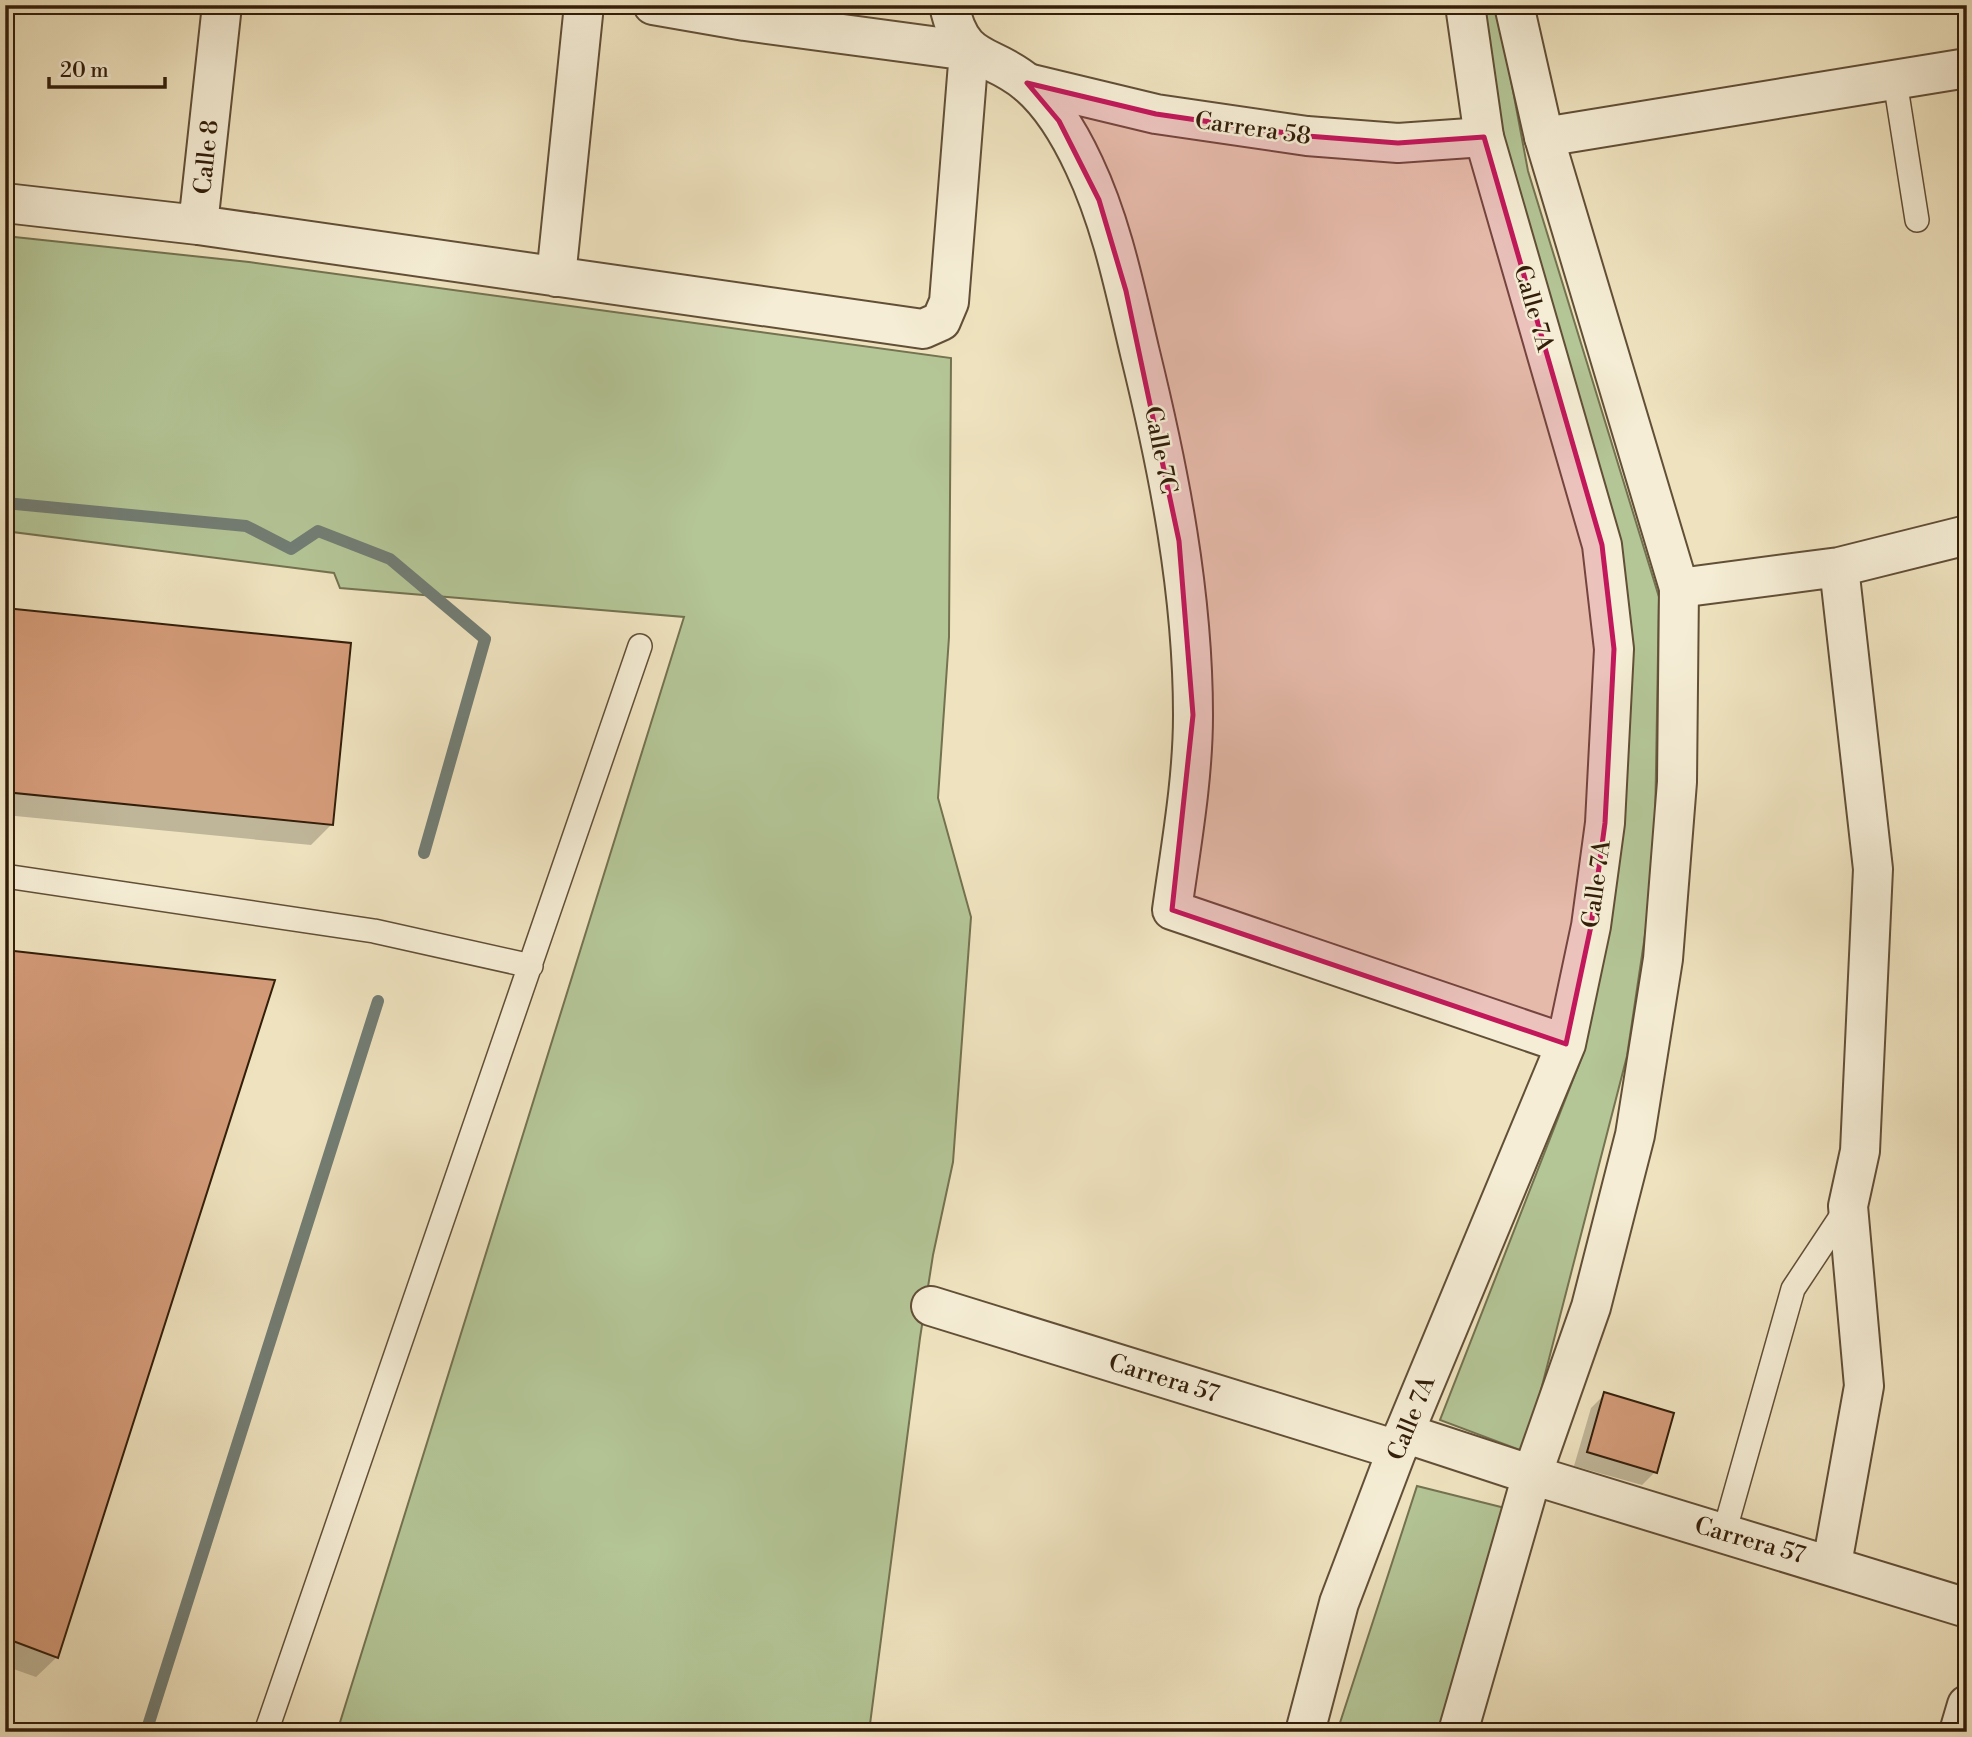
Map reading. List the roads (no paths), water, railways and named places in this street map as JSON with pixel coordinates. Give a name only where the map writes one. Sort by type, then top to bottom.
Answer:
[{"type":"street","name":"Calle 8","points":[[198,225],[222,5]]},
{"type":"street","points":[[556,277],[584,5]]},
{"type":"street","points":[[653,5],[744,21],[969,51]]},
{"type":"street","points":[[5,203],[198,225],[923,329],[941,321],[949,302],[969,51],[953,25],[949,5]]},
{"type":"street","name":"Calle 7A","points":[[1305,1732],[1339,1603],[1401,1441],[1566,1044],[1591,926],[1605,822],[1614,649],[1602,545],[1484,137],[1465,5]]},
{"type":"street","points":[[1458,1732],[1532,1475],[1591,1307],[1635,1135],[1663,959],[1677,782],[1679,589],[1544,137],[1514,5]]},
{"type":"street","name":"Calle 7C","points":[[969,51],[1027,83],[1059,121],[1084,164],[1098,200],[1140,350],[1179,541],[1190,645],[1193,715],[1190,780],[1172,910],[1566,1044]]},
{"type":"street","points":[[1544,137],[1967,68]]},
{"type":"street","name":"Carrera 58","points":[[1027,83],[1156,114],[1307,136],[1398,143],[1484,137]]},
{"type":"street","points":[[1679,589],[1839,567],[1967,535]]},
{"type":"street","points":[[1832,1564],[1864,1386],[1848,1206],[1860,1151],[1873,869],[1839,567]]},
{"type":"street","name":"Carrera 57","points":[[932,1306],[1401,1441],[1532,1475],[1832,1564],[1967,1608]]},
{"type":"street","points":[[1959,1732],[1967,1705]]},
{"type":"lane","points":[[1895,81],[1917,220]]},
{"type":"lane","points":[[266,1732],[640,646]]},
{"type":"lane","points":[[5,876],[374,931],[531,966]]},
{"type":"lane","points":[[1724,1533],[1793,1289],[1848,1206]]},
{"type":"waterway","points":[[5,503],[246,526],[291,549],[318,531],[390,559],[485,639],[424,853]]},
{"type":"waterway","points":[[146,1732],[378,1001]]}]
